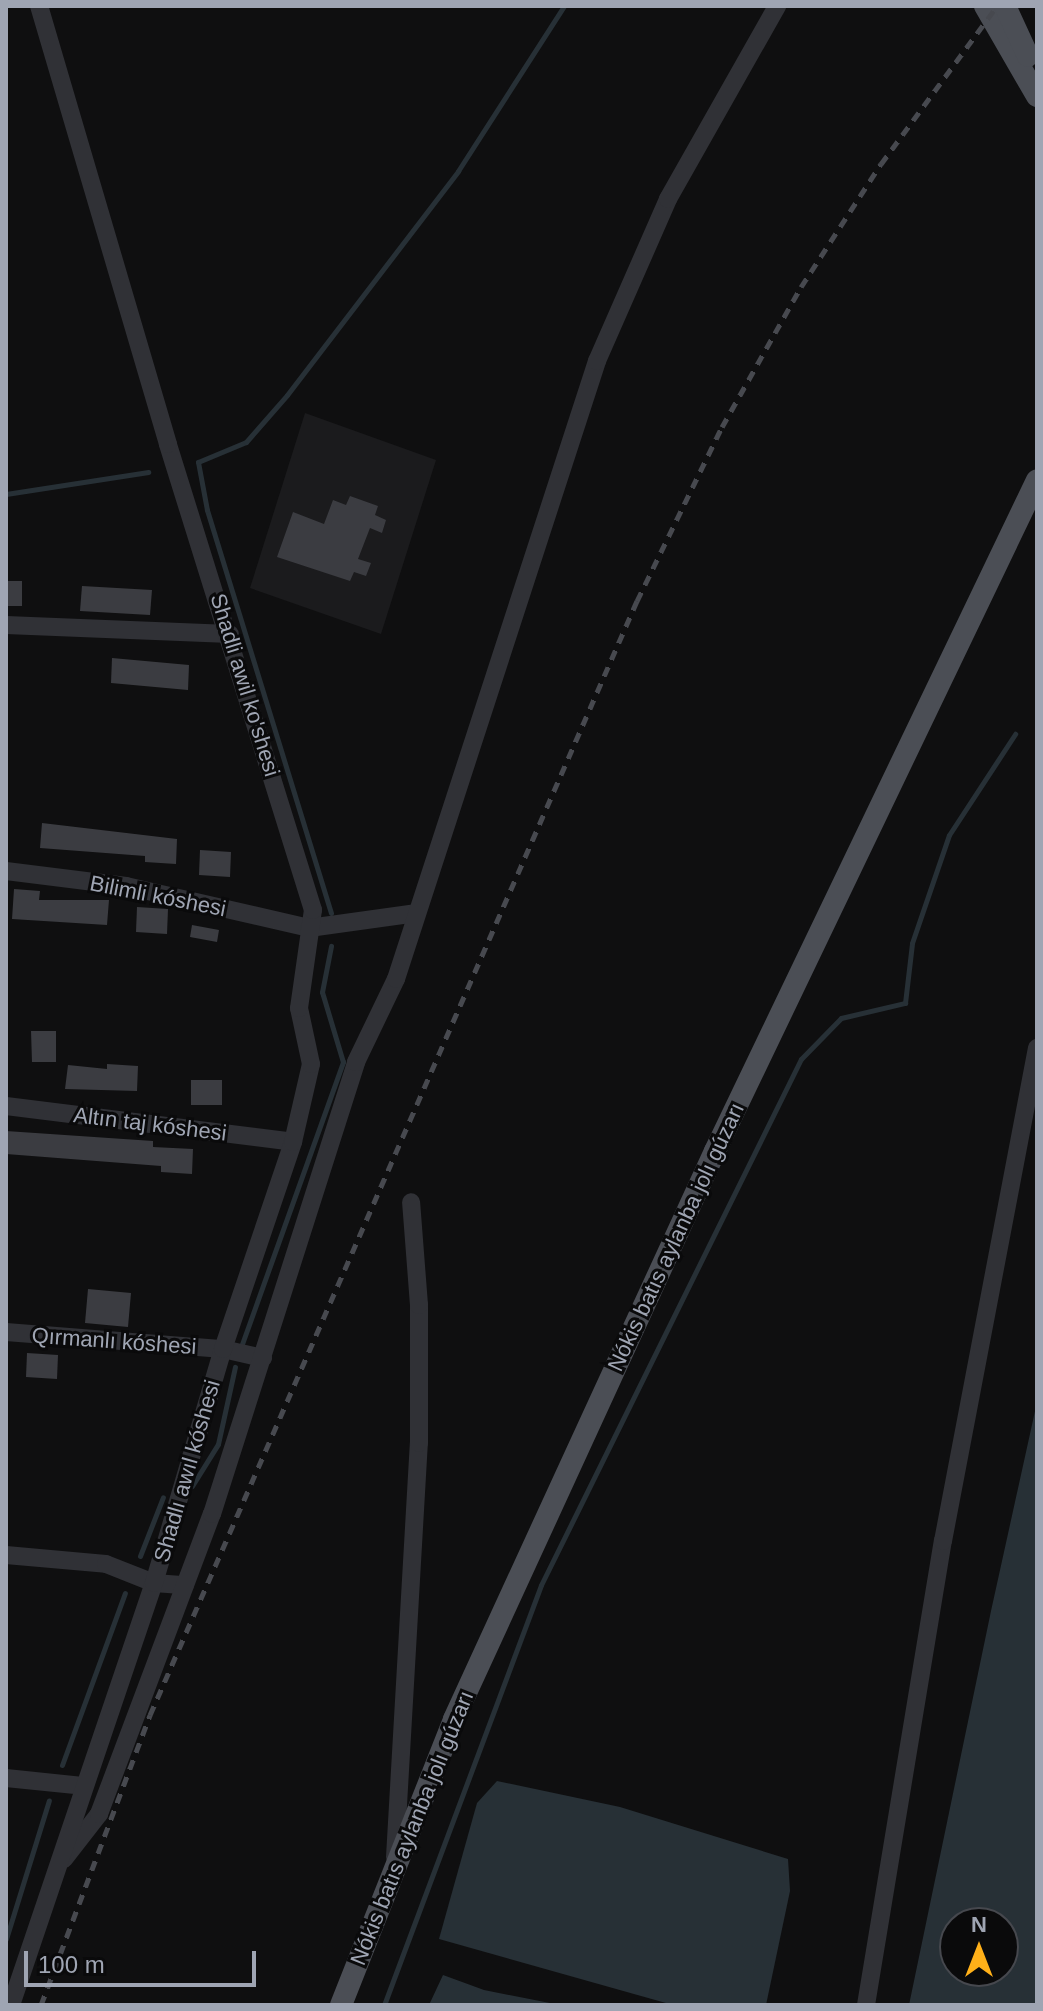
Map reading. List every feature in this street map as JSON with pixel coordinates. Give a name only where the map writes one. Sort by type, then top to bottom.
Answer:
[{"type":"main road","points":[[985,6],[1037,96]]},
{"type":"main road","points":[[1005,6],[1037,84]]},
{"type":"main road","name":"Nókis batıs aylanba jolı gúzarı","points":[[341,2005],[454,1719],[708,1166],[1037,480]]},
{"type":"street","name":"Shadli awil ko'shesi","points":[[39,6],[168,444],[230,634],[313,910],[309,928]]},
{"type":"street","points":[[57,1867],[99,1814],[185,1585],[263,1358],[356,1062],[396,979],[597,361],[668,199],[777,6]]},
{"type":"street","points":[[6,625],[230,634]]},
{"type":"street","name":"Bilimli kóshesi","points":[[6,871],[126,886],[309,928]]},
{"type":"street","points":[[309,928],[417,913]]},
{"type":"street","name":"Shadlı awıl kóshesi","points":[[11,2005],[154,1583],[223,1349],[293,1142],[311,1064],[299,1008],[309,928]]},
{"type":"street","points":[[866,2005],[943,1541],[1037,1048]]},
{"type":"street","name":"Altın taj kóshesi","points":[[6,1106],[293,1142]]},
{"type":"street","points":[[395,1864],[419,1443],[419,1305],[411,1202]]},
{"type":"street","name":"Qırmanlı kóshesi","points":[[6,1332],[223,1349],[263,1358]]},
{"type":"street","points":[[6,1555],[106,1564],[154,1583],[185,1585]]},
{"type":"street","points":[[6,1778],[83,1786]]},
{"type":"shaded area","points":[[305,413],[436,460],[381,634],[250,588]]},
{"type":"shaded area","points":[[1037,1402],[1037,2005],[909,2005],[991,1611]]},
{"type":"shaded area","points":[[497,1781],[620,1807],[788,1859],[790,1891],[766,2005],[673,2005],[439,1939],[477,1803]]},
{"type":"shaded area","points":[[443,1975],[484,1990],[560,2005],[429,2005]]},
{"type":"building","points":[[350,496],[378,506],[375,515],[386,520],[382,533],[370,528],[358,559],[371,563],[366,576],[354,572],[350,581],[277,557],[293,512],[324,524],[333,500],[346,505]]},
{"type":"building","points":[[6,581],[22,581],[22,606],[6,606]]},
{"type":"building","points":[[82,586],[152,590],[150,615],[80,611]]},
{"type":"building","points":[[112,658],[189,665],[188,690],[111,683]]},
{"type":"building","points":[[42,823],[177,839],[176,864],[145,862],[145,856],[40,848]]},
{"type":"building","points":[[200,850],[231,852],[230,877],[199,875]]},
{"type":"building","points":[[14,889],[40,891],[39,900],[109,900],[107,925],[12,919]]},
{"type":"building","points":[[137,907],[168,909],[167,934],[136,932]]},
{"type":"building","points":[[192,925],[219,930],[217,942],[190,937]]},
{"type":"building","points":[[31,1031],[56,1031],[56,1062],[32,1062]]},
{"type":"building","points":[[107,1064],[138,1066],[137,1091],[65,1089],[68,1065],[107,1069]]},
{"type":"building","points":[[191,1080],[222,1080],[222,1105],[191,1105]]},
{"type":"building","points":[[6,1131],[153,1141],[153,1147],[193,1149],[192,1174],[161,1172],[161,1166],[6,1154]]},
{"type":"building","points":[[88,1289],[131,1293],[128,1327],[85,1323]]},
{"type":"building","points":[[27,1353],[58,1355],[57,1379],[26,1377]]},
{"type":"waterway","points":[[331,913],[207,510],[198,462],[246,442],[287,395],[458,171],[564,6]]},
{"type":"waterway","points":[[6,494],[148,472]]},
{"type":"waterway","points":[[384,2005],[541,1585],[801,1059],[841,1018],[905,1003],[912,943],[949,835],[1015,734]]},
{"type":"waterway","points":[[242,1344],[343,1062],[322,992],[331,946]]},
{"type":"waterway","points":[[192,1486],[218,1444],[235,1367]]},
{"type":"waterway","points":[[140,1556],[163,1497]]},
{"type":"waterway","points":[[62,1765],[125,1593]]},
{"type":"waterway","points":[[6,1939],[49,1800]]},
{"type":"railway","points":[[41,2005],[150,1715],[637,601],[722,427],[801,287],[881,164],[997,6]]}]
